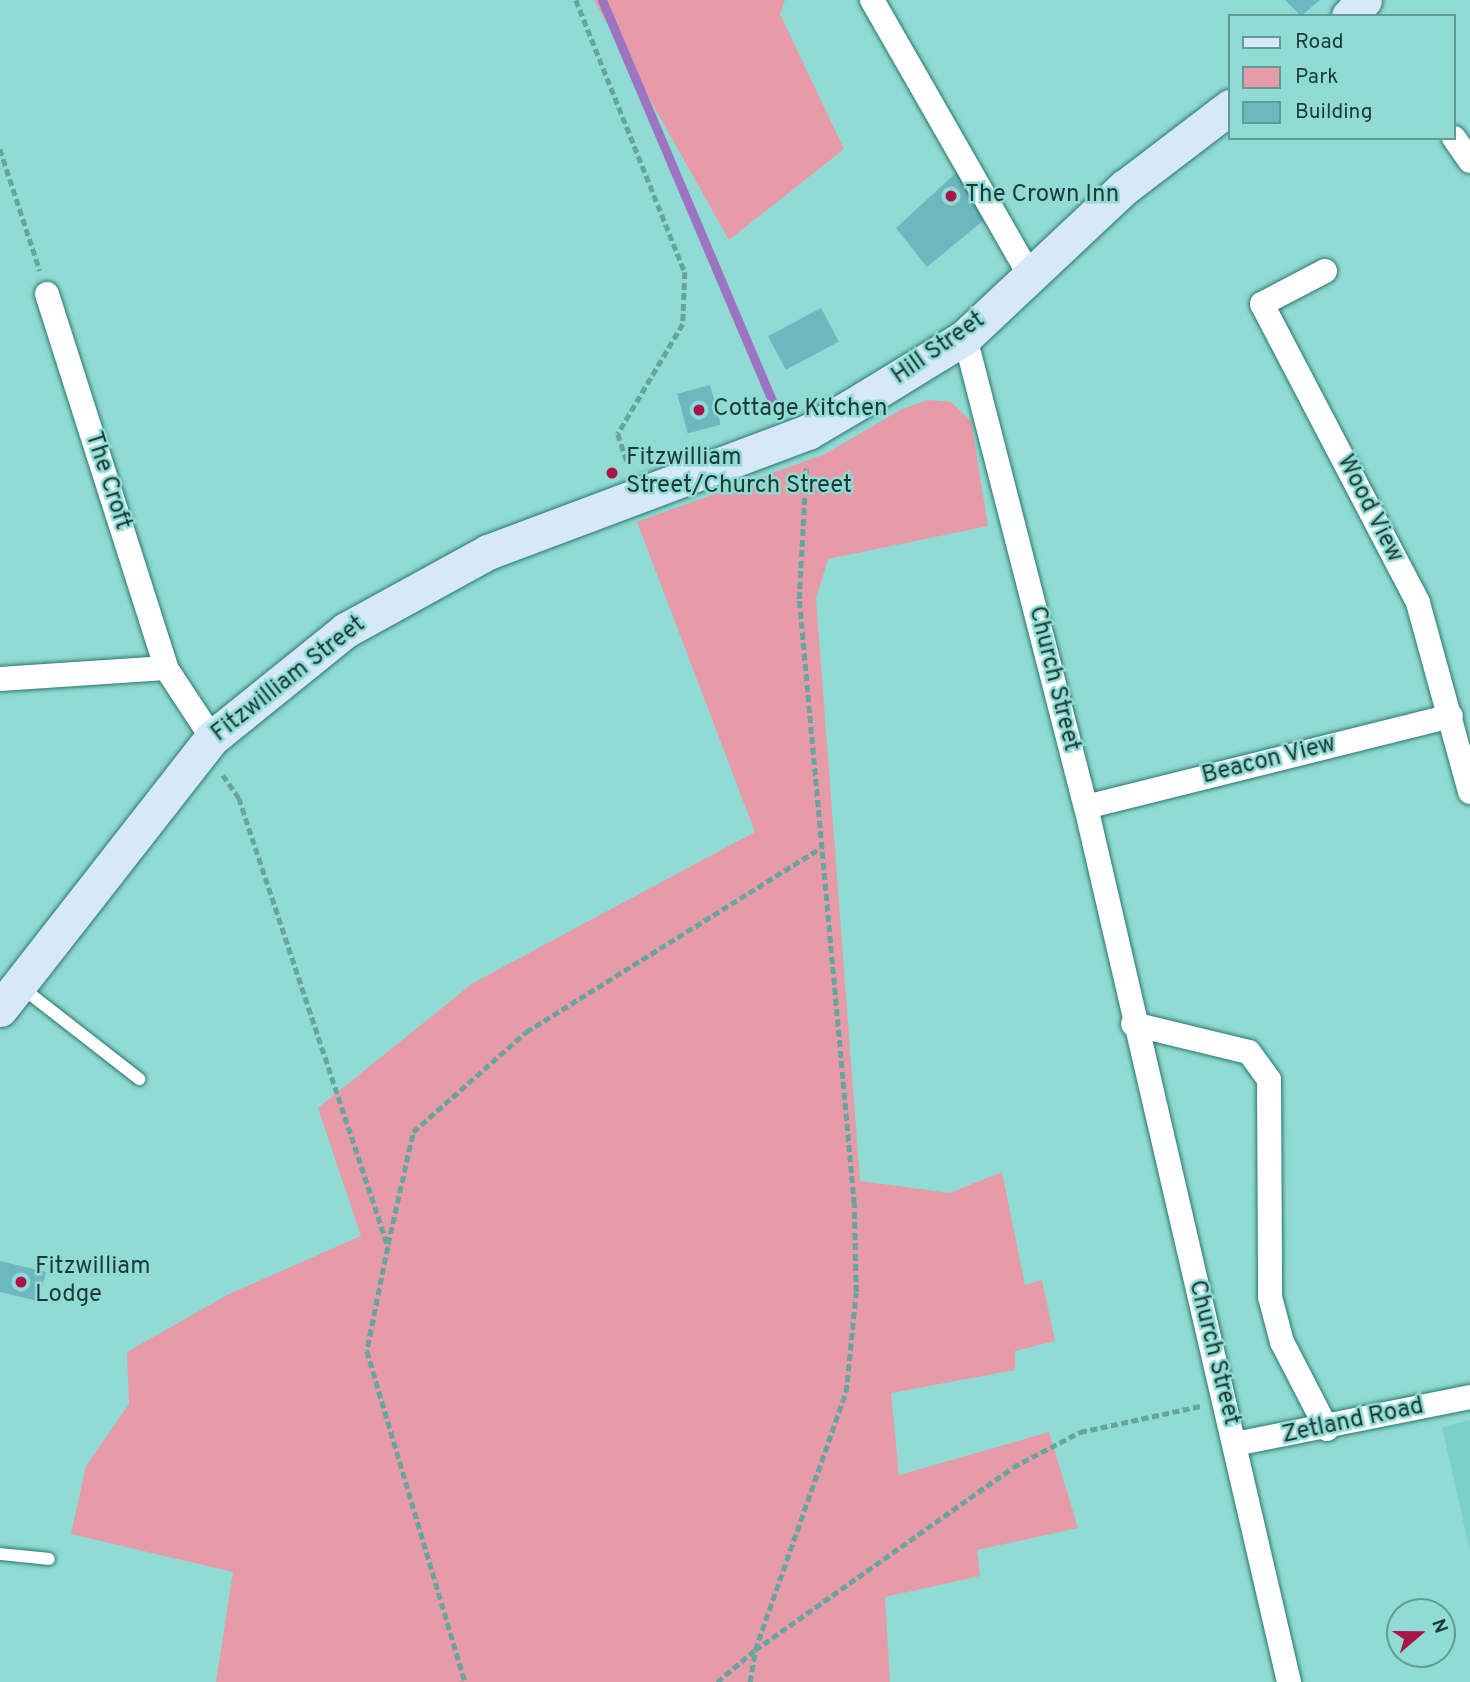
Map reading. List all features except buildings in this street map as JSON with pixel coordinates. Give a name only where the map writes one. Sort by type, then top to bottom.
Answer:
[{"type":"main road","name":"Hill Street","points":[[638,495],[808,432],[965,337],[1125,187],[1228,109]]},
{"type":"main road","name":"Fitzwilliam Street","points":[[9,997],[208,743],[346,630],[488,552],[638,495]]},
{"type":"street","points":[[872,0],[1030,276]]},
{"type":"street","points":[[1455,140],[1470,161]]},
{"type":"street","name":"Wood View","points":[[1325,271],[1262,304],[1418,603],[1470,792]]},
{"type":"street","name":"The Croft","points":[[47,294],[166,668],[208,743]]},
{"type":"street","name":"Church Street","points":[[965,337],[1086,807],[1133,1024],[1225,1400],[1289,1682]]},
{"type":"street","points":[[0,679],[166,668]]},
{"type":"street","name":"Beacon View","points":[[1086,807],[1451,716]]},
{"type":"street","points":[[1133,1024],[1249,1052],[1269,1080],[1270,1297],[1282,1342],[1327,1429]]},
{"type":"street","name":"Zetland Road","points":[[1235,1444],[1327,1429],[1470,1397]]},
{"type":"lane","points":[[9,997],[139,1079]]},
{"type":"lane","points":[[0,1554],[49,1559]]},
{"type":"path","points":[[576,0],[685,272],[683,324],[618,434],[638,495]]},
{"type":"path","points":[[0,149],[47,294]]},
{"type":"path","points":[[750,1682],[755,1650],[846,1392],[856,1292],[854,1204],[819,849],[799,599],[808,432]]},
{"type":"path","points":[[208,743],[239,798],[388,1247]]},
{"type":"path","points":[[465,1682],[367,1351],[413,1132],[526,1032],[819,849]]},
{"type":"path","points":[[717,1682],[755,1650],[1035,1455],[1080,1432],[1225,1400]]},
{"type":"shaded area","points":[[1470,1420],[1470,1551],[1442,1427]]},
{"type":"green space","points":[[594,0],[785,0],[780,14],[844,149],[729,240]]},
{"type":"green space","points":[[928,400],[951,402],[971,421],[988,526],[828,559],[816,599],[860,1181],[950,1193],[1002,1172],[1025,1285],[1042,1280],[1055,1341],[1015,1351],[1015,1370],[891,1393],[899,1475],[1049,1432],[1078,1528],[977,1550],[980,1576],[885,1597],[890,1682],[216,1682],[233,1572],[71,1534],[86,1466],[129,1404],[127,1352],[229,1294],[361,1236],[318,1108],[473,983],[755,832],[637,522],[825,454],[902,409]]},
{"type":"waterway","points":[[602,0],[774,405]]},
{"type":"place","name":"The Crown Inn","points":[[951,196]]},
{"type":"place","name":"Cottage Kitchen","points":[[699,410]]},
{"type":"place","name":"Fitzwilliam Street/Church Street","points":[[612,473]]},
{"type":"place","name":"Fitzwilliam Lodge","points":[[21,1282]]}]
